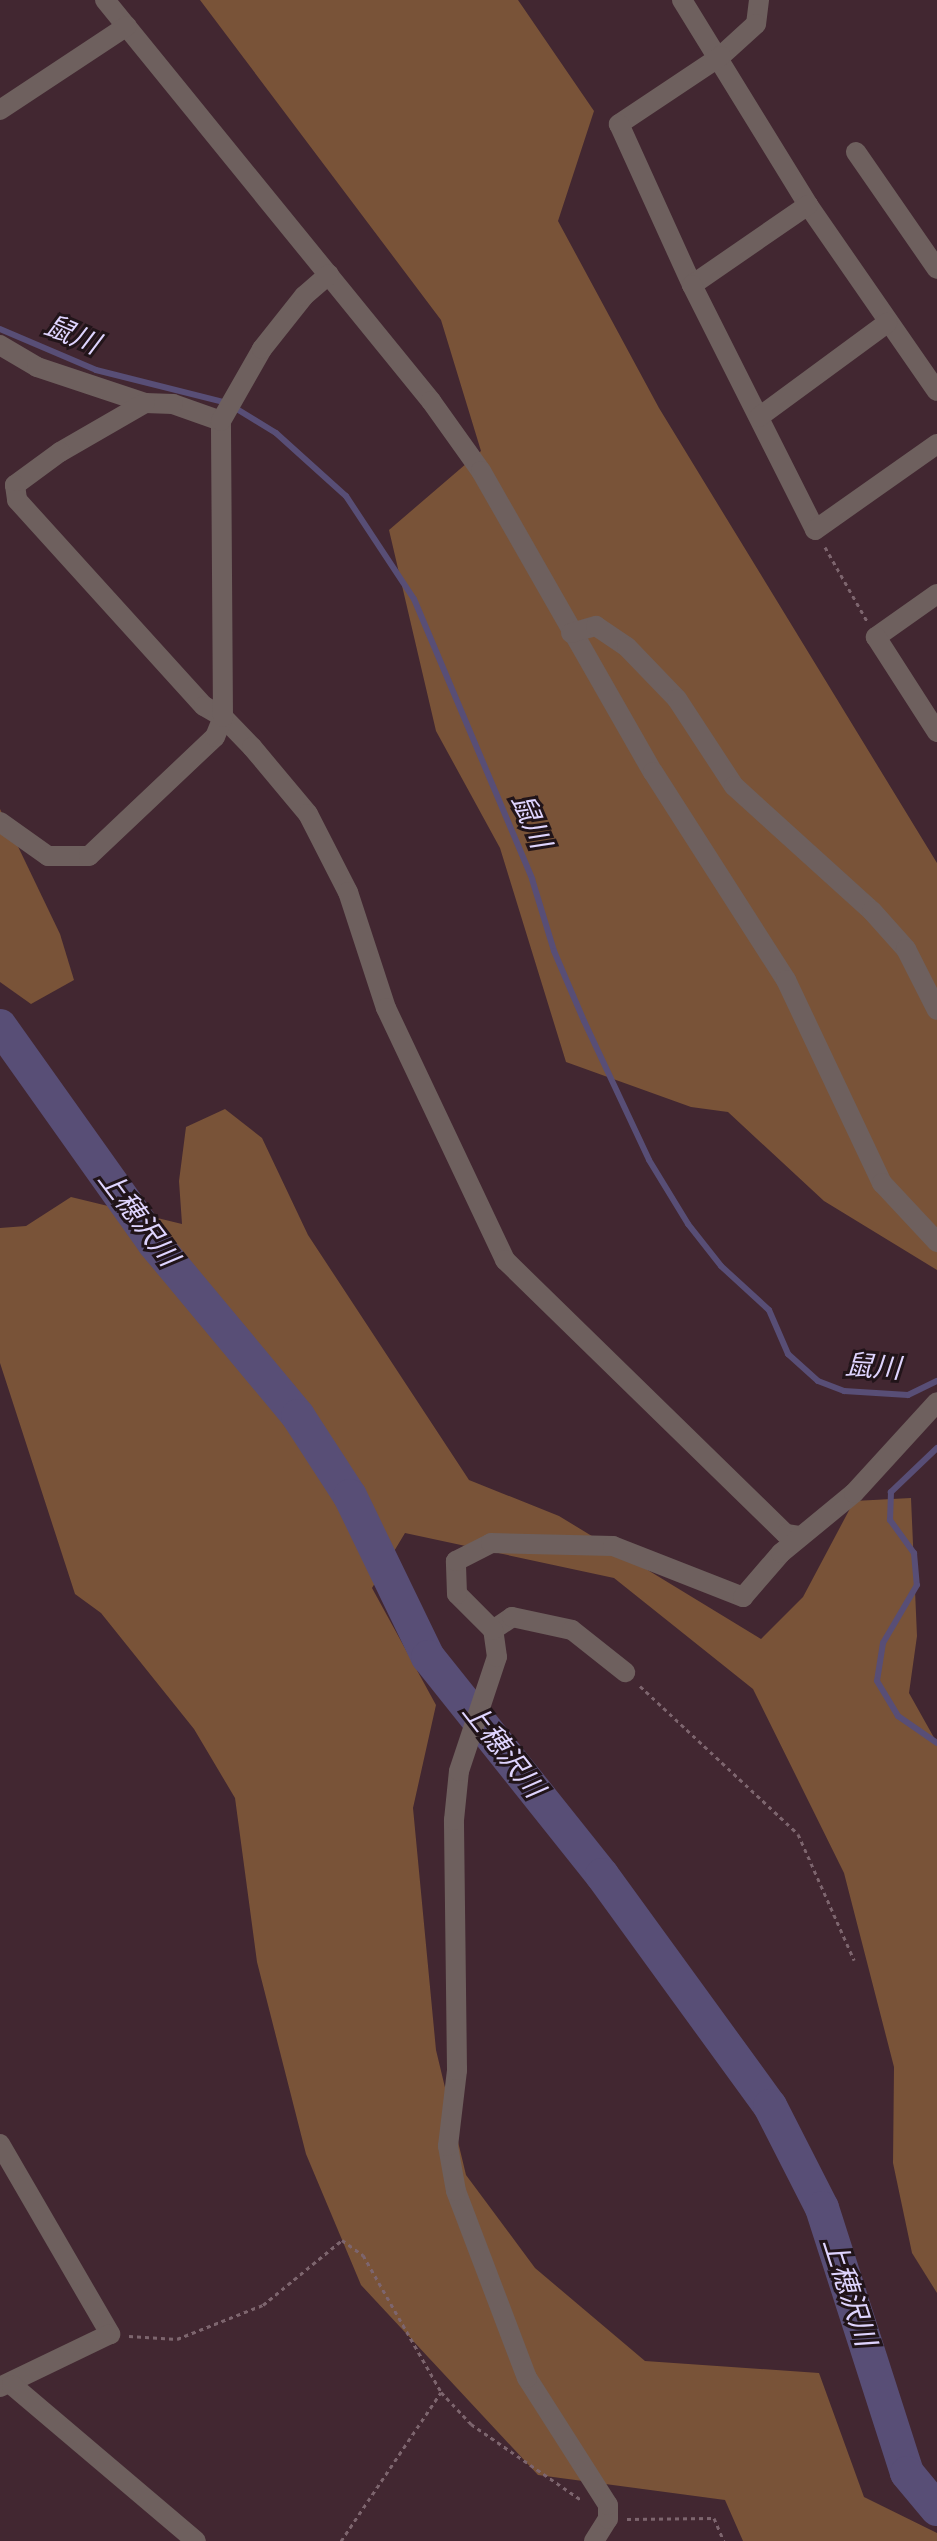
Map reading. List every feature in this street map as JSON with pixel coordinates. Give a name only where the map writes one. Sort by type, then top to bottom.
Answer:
[{"type":"street","points":[[105,0],[329,274],[481,471],[571,633],[786,980],[882,1183],[937,1242]]},
{"type":"street","points":[[682,0],[721,56],[808,205],[937,391]]},
{"type":"street","points":[[759,0],[756,24],[721,56],[619,124],[692,285],[815,530],[937,444]]},
{"type":"street","points":[[0,110],[127,26]]},
{"type":"street","points":[[856,152],[937,269]]},
{"type":"street","points":[[692,285],[808,205]]},
{"type":"street","points":[[0,822],[48,856],[89,856],[189,766],[215,737],[223,717],[222,418],[295,307],[329,274]]},
{"type":"street","points":[[759,417],[887,323]]},
{"type":"street","points":[[0,345],[37,367],[145,403],[173,404],[222,418]]},
{"type":"street","points":[[145,403],[60,452],[15,485],[17,500],[204,706],[223,717],[308,814],[348,892],[386,1008],[505,1260],[786,1534],[801,1536]]},
{"type":"street","points":[[937,594],[876,637],[937,732]]},
{"type":"street","points":[[571,633],[596,626],[627,647],[677,699],[734,786],[872,911],[906,949],[937,1010]]},
{"type":"street","points":[[594,2541],[608,2519],[608,2505],[527,2378],[498,2313],[456,2191],[448,2146],[457,2070],[454,1820],[459,1771],[497,1657],[493,1630],[457,1594],[456,1561],[491,1543],[613,1546],[743,1597],[801,1536],[854,1493],[937,1402]]},
{"type":"street","points":[[493,1630],[512,1617],[572,1630],[625,1672]]},
{"type":"street","points":[[0,2144],[110,2334],[6,2386],[196,2541]]},
{"type":"path","points":[[815,530],[876,637]]},
{"type":"path","points":[[625,1672],[798,1834],[854,1960]]},
{"type":"path","points":[[110,2334],[177,2339],[263,2305],[342,2240],[363,2255],[441,2392],[471,2424],[608,2519],[714,2518],[724,2541]]},
{"type":"path","points":[[341,2541],[441,2392]]},
{"type":"shaded area","points":[[200,0],[518,0],[594,111],[558,221],[659,408],[937,863],[937,1270],[824,1201],[728,1112],[691,1107],[566,1062],[500,848],[436,731],[389,530],[481,451],[441,320]]},
{"type":"shaded area","points":[[0,809],[60,934],[74,980],[31,1004],[0,982]]},
{"type":"shaded area","points":[[225,1109],[262,1138],[308,1235],[469,1480],[559,1516],[761,1639],[803,1597],[854,1501],[911,1498],[917,1636],[909,1693],[937,1743],[937,2293],[912,2253],[893,2163],[894,2067],[844,1873],[753,1689],[614,1578],[405,1533],[372,1588],[436,1705],[413,1808],[436,2050],[466,2175],[535,2268],[645,2361],[819,2373],[864,2497],[937,2533],[937,2541],[743,2541],[725,2500],[538,2475],[361,2285],[306,2154],[257,1962],[235,1798],[194,1729],[101,1613],[75,1594],[0,1363],[0,1228],[26,1226],[71,1197],[182,1224],[179,1181],[186,1127]]},
{"type":"waterway","name":"鼠川","points":[[0,329],[96,370],[227,403],[276,433],[346,496],[414,599],[532,879],[554,951],[584,1021],[649,1160],[688,1224],[721,1266],[769,1310],[788,1354],[818,1381],[844,1391],[908,1395],[937,1381]]},
{"type":"waterway","name":"上穂沢川","points":[[0,1026],[154,1243],[298,1416],[350,1496],[428,1657],[602,1875],[770,2106],[822,2208],[907,2473],[937,2509]]},
{"type":"waterway","name":"鼠川","points":[[937,1448],[891,1492],[890,1520],[914,1553],[917,1585],[883,1643],[877,1681],[898,1716],[937,1743]]}]
